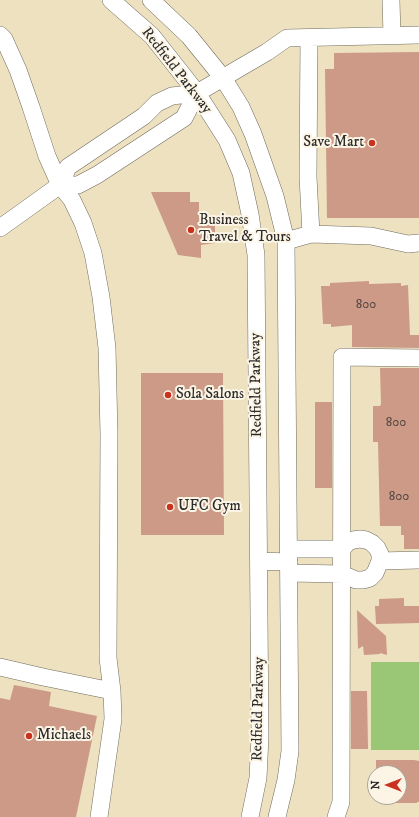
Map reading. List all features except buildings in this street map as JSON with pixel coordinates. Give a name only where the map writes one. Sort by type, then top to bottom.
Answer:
[{"type":"street","name":"Redfield Parkway","points":[[111,0],[152,36],[198,93],[227,140],[241,173],[250,214],[256,255],[260,737],[258,778],[250,817]]},
{"type":"street","name":"Redfield Parkway","points":[[151,0],[189,36],[223,78],[242,107],[275,196],[286,241],[290,751],[286,780],[277,817]]},
{"type":"street","points":[[391,0],[392,36]]},
{"type":"street","points":[[0,35],[4,39],[18,70],[47,156],[60,185],[72,200],[83,223],[93,252],[101,297],[107,348],[109,434],[108,658],[112,691],[113,719],[99,817]]},
{"type":"street","points":[[0,228],[60,185],[68,167],[144,116],[157,103],[172,96],[198,93],[267,52],[287,38],[419,35]]},
{"type":"street","points":[[309,38],[308,177],[311,234]]},
{"type":"street","points":[[60,185],[78,185],[97,175],[184,118],[198,93]]},
{"type":"street","points":[[286,241],[311,234],[371,236],[408,244],[419,243]]},
{"type":"street","points":[[336,817],[341,802],[342,357],[419,358]]},
{"type":"street","points":[[259,561],[289,561],[342,549],[347,543],[360,539],[372,543],[380,554],[380,561],[375,573],[370,578],[363,580],[356,580],[342,574],[289,561]]},
{"type":"street","points":[[380,561],[419,560]]},
{"type":"street","points":[[0,666],[43,677],[112,691]]},
{"type":"green space","points":[[371,662],[419,662],[419,750],[371,750]]},
{"type":"place","name":"Save Mart","points":[[372,143]]},
{"type":"place","name":"Business Travel & Tours","points":[[191,230]]},
{"type":"place","name":"Sola Salons","points":[[168,395]]},
{"type":"place","name":"UFC Gym","points":[[170,507]]},
{"type":"place","name":"Michaels","points":[[29,736]]}]
